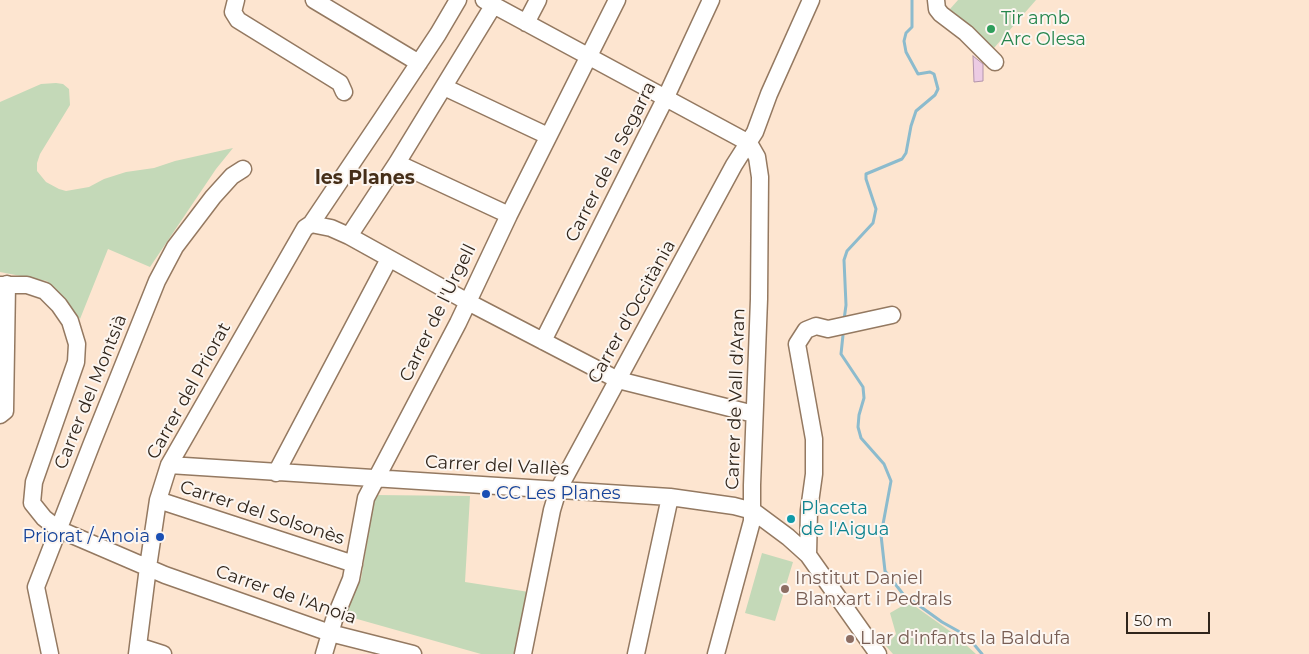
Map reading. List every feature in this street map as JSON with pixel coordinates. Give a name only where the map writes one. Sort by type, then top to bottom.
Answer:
[{"type":"street","points":[[236,0],[233,12],[238,20],[340,83],[344,92]]},
{"type":"street","points":[[314,0],[418,63],[458,0]]},
{"type":"street","points":[[526,23],[538,0]]},
{"type":"street","name":"Carrer de l'Urgell","points":[[324,654],[350,579],[366,498],[468,302],[509,215],[617,0]]},
{"type":"street","name":"Carrer de la Segarra","points":[[543,341],[666,99],[711,0]]},
{"type":"street","name":"Carrer d'Occitània","points":[[523,654],[552,510],[558,490],[734,165],[756,132],[769,94],[811,0]]},
{"type":"street","points":[[936,0],[937,9],[941,14],[966,32],[995,62]]},
{"type":"street","points":[[349,236],[444,87],[489,3],[749,143]]},
{"type":"street","name":"Carrer del Priorat","points":[[138,650],[158,500],[168,466],[305,228],[310,224],[418,63]]},
{"type":"street","points":[[444,87],[548,136]]},
{"type":"street","name":"Carrer de Vall d'Aran","points":[[716,654],[751,529],[753,511],[754,414],[760,299],[760,177],[757,157],[749,143]]},
{"type":"street","points":[[397,163],[509,215]]},
{"type":"street","name":"Carrer del Montsià","points":[[50,654],[36,587],[58,529],[166,262],[196,217],[232,176],[243,169]]},
{"type":"street","points":[[310,224],[331,228],[349,236],[468,302],[618,380],[754,414]]},
{"type":"street","points":[[276,473],[390,259]]},
{"type":"street","points":[[0,415],[5,411],[3,284]]},
{"type":"street","name":"Carrer de l'Anoia","points":[[3,284],[27,286],[45,291],[59,305],[70,321],[77,344],[76,362],[34,482],[32,503],[40,515],[58,529],[165,574],[330,633],[413,654]]},
{"type":"street","points":[[808,555],[807,531],[814,474],[814,439],[797,344],[806,330],[816,326],[828,329],[892,315]]},
{"type":"street","name":"Carrer del Vallès","points":[[168,466],[670,497],[734,506],[753,511],[788,537],[808,555],[878,654]]},
{"type":"street","points":[[636,654],[670,497]]},
{"type":"street","name":"Carrer del Solsonès","points":[[158,500],[354,564]]},
{"type":"street","points":[[138,650],[163,654]]},
{"type":"green space","name":"Tir amb Arc Olesa","points":[[958,0],[1036,0],[994,48],[950,9]]},
{"type":"green space","points":[[41,84],[63,84],[69,89],[70,105],[40,154],[37,171],[46,182],[59,189],[66,191],[89,187],[104,179],[126,172],[154,168],[175,161],[233,148],[216,169],[150,267],[108,249],[80,319],[47,281],[0,272],[0,102]]},
{"type":"green space","points":[[375,495],[470,496],[465,582],[529,592],[514,654],[481,654],[343,615],[361,579]]},
{"type":"green space","points":[[762,553],[793,562],[775,621],[745,613]]},
{"type":"green space","points":[[909,602],[954,634],[976,654],[893,654],[886,646],[896,634],[890,613]]},
{"type":"building","points":[[973,56],[983,64],[983,81],[974,82]]},
{"type":"waterway","points":[[844,320],[846,305],[844,260],[847,251],[873,223],[876,209],[866,174],[902,159],[906,153],[916,111],[935,95],[938,89],[934,74],[930,72],[918,74],[906,52],[904,41],[906,33],[912,27],[912,0]]},
{"type":"waterway","points":[[843,335],[841,354],[863,387],[864,398],[858,427],[861,438],[884,464],[891,481],[881,535],[885,571],[903,594],[942,622],[967,636],[982,654]]},
{"type":"place","name":"Tir amb Arc Olesa","points":[[991,29]]},
{"type":"place","name":"CC Les Planes","points":[[486,494]]},
{"type":"place","name":"Placeta de l'Aigua","points":[[791,519]]},
{"type":"place","name":"Priorat / Anoia","points":[[160,537]]},
{"type":"place","name":"Institut Daniel Blanxart i Pedrals","points":[[785,589]]},
{"type":"place","name":"Llar d'infants la Baldufa","points":[[850,639]]},
{"type":"district","name":"les Planes","points":[[365,178]]}]
